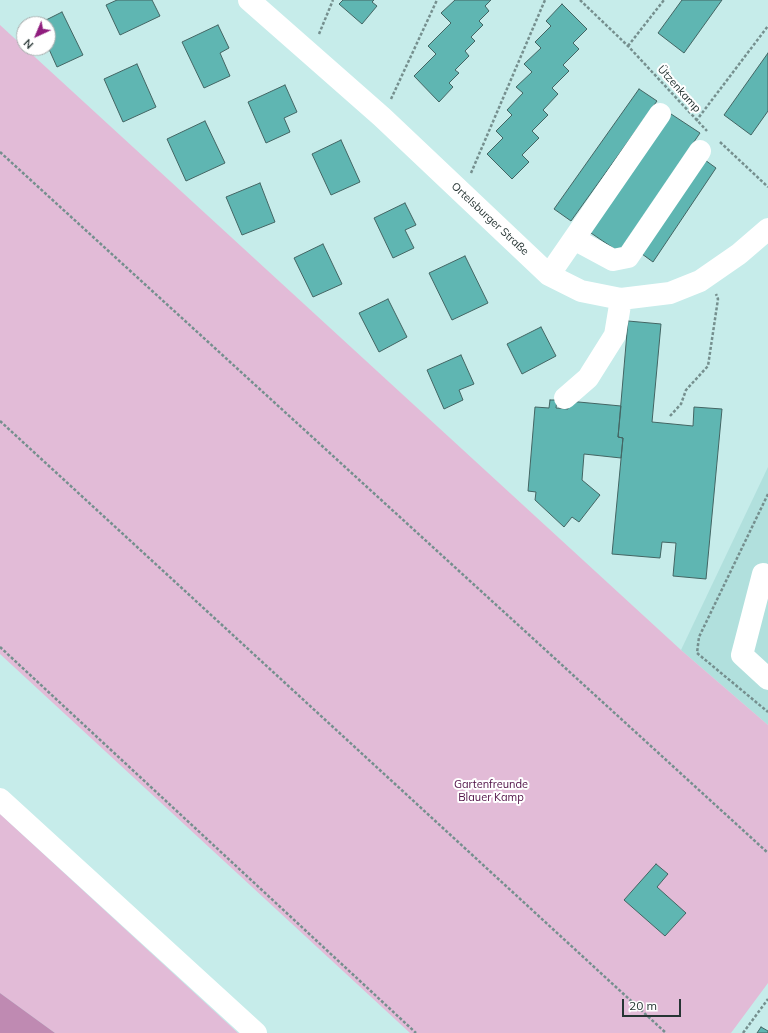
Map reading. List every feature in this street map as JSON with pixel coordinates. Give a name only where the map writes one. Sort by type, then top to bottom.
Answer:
[{"type":"street","name":"Ortelsburger Straße","points":[[249,0],[382,117],[462,194],[550,275],[581,291],[621,299],[670,293],[700,281],[739,254],[768,229]]},
{"type":"street","points":[[550,275],[660,114]]},
{"type":"street","points":[[574,239],[613,260],[628,257],[710,142]]},
{"type":"street","points":[[565,398],[588,378],[615,335],[621,299]]},
{"type":"street","points":[[763,574],[742,655],[768,679]]},
{"type":"street","points":[[0,799],[256,1033]]},
{"type":"path","points":[[311,53],[334,0]]},
{"type":"path","points":[[382,117],[437,0]]},
{"type":"path","points":[[462,194],[545,0]]},
{"type":"path","name":"Ützenkamp","points":[[580,0],[628,46],[696,121],[710,142],[768,187]]},
{"type":"path","points":[[628,46],[664,0]]},
{"type":"path","points":[[696,121],[768,26]]},
{"type":"path","points":[[0,152],[768,853]]},
{"type":"path","points":[[670,416],[681,404],[686,390],[708,366],[718,299],[708,275]]},
{"type":"path","points":[[0,422],[666,1033]]},
{"type":"path","points":[[0,647],[416,1033]]},
{"type":"path","points":[[743,1033],[768,999]]},
{"type":"shaded area","points":[[768,467],[768,725],[681,650]]},
{"type":"shaded area","points":[[0,993],[55,1033],[0,1033]]},
{"type":"green space","name":"Gartenfreunde Blauer Kamp","points":[[0,25],[16,40],[16,56],[34,56],[681,650],[768,725],[768,983],[731,1033],[410,1033],[0,654]]},
{"type":"green space","points":[[0,814],[238,1033],[55,1033],[0,993]]},
{"type":"building","points":[[117,0],[152,0],[160,16],[120,35],[106,5]]},
{"type":"building","points":[[343,0],[374,0],[372,2],[377,6],[362,24],[339,4]]},
{"type":"building","points":[[455,0],[491,0],[485,6],[489,11],[479,21],[483,25],[471,37],[475,41],[465,51],[469,56],[455,70],[459,73],[449,83],[453,87],[439,102],[414,76],[436,54],[428,46],[451,23],[441,13]]},
{"type":"building","points":[[682,0],[722,0],[684,53],[658,33]]},
{"type":"building","points":[[562,4],[587,29],[573,43],[579,49],[563,65],[569,71],[552,88],[558,94],[543,110],[548,115],[532,131],[539,138],[522,155],[529,162],[512,179],[487,154],[503,138],[496,131],[512,115],[507,110],[523,93],[516,87],[532,72],[524,64],[541,48],[535,42],[551,26],[546,21]]},
{"type":"building","points":[[62,12],[83,55],[57,67],[52,56],[56,56],[56,16],[54,16]]},
{"type":"building","points":[[218,25],[229,48],[220,53],[230,76],[204,88],[182,42]]},
{"type":"building","points":[[768,53],[768,111],[751,135],[724,115]]},
{"type":"building","points":[[137,64],[156,107],[123,122],[104,79]]},
{"type":"building","points":[[285,85],[297,112],[284,118],[290,132],[266,143],[248,102]]},
{"type":"building","points":[[639,89],[657,101],[571,221],[554,209]]},
{"type":"building","points":[[668,112],[700,133],[619,252],[588,231]]},
{"type":"building","points":[[205,121],[225,163],[186,181],[167,139]]},
{"type":"building","points":[[341,140],[360,182],[331,195],[312,154]]},
{"type":"building","points":[[705,160],[716,168],[653,262],[642,254]]},
{"type":"building","points":[[260,183],[275,222],[242,235],[226,197]]},
{"type":"building","points":[[405,203],[416,225],[405,230],[414,248],[393,258],[374,218]]},
{"type":"building","points":[[323,244],[342,284],[313,297],[294,258]]},
{"type":"building","points":[[465,256],[488,303],[452,320],[429,273]]},
{"type":"building","points":[[388,299],[407,337],[379,352],[359,313]]},
{"type":"building","points":[[628,321],[661,324],[652,422],[693,426],[694,407],[722,409],[706,579],[673,576],[676,543],[662,542],[660,558],[612,554],[623,438],[618,437]]},
{"type":"building","points":[[541,327],[556,356],[522,374],[507,344]]},
{"type":"building","points":[[461,355],[474,384],[459,390],[463,400],[444,409],[427,370]]},
{"type":"building","points":[[550,400],[557,400],[556,408],[568,409],[568,401],[621,406],[618,437],[623,438],[621,458],[584,454],[582,480],[600,495],[579,522],[572,517],[564,527],[535,500],[536,492],[528,491],[535,407],[549,408]]},
{"type":"building","points":[[656,864],[668,874],[657,887],[686,913],[665,936],[624,900]]},
{"type":"building","points":[[761,1027],[768,1031],[768,1033],[757,1033]]}]
